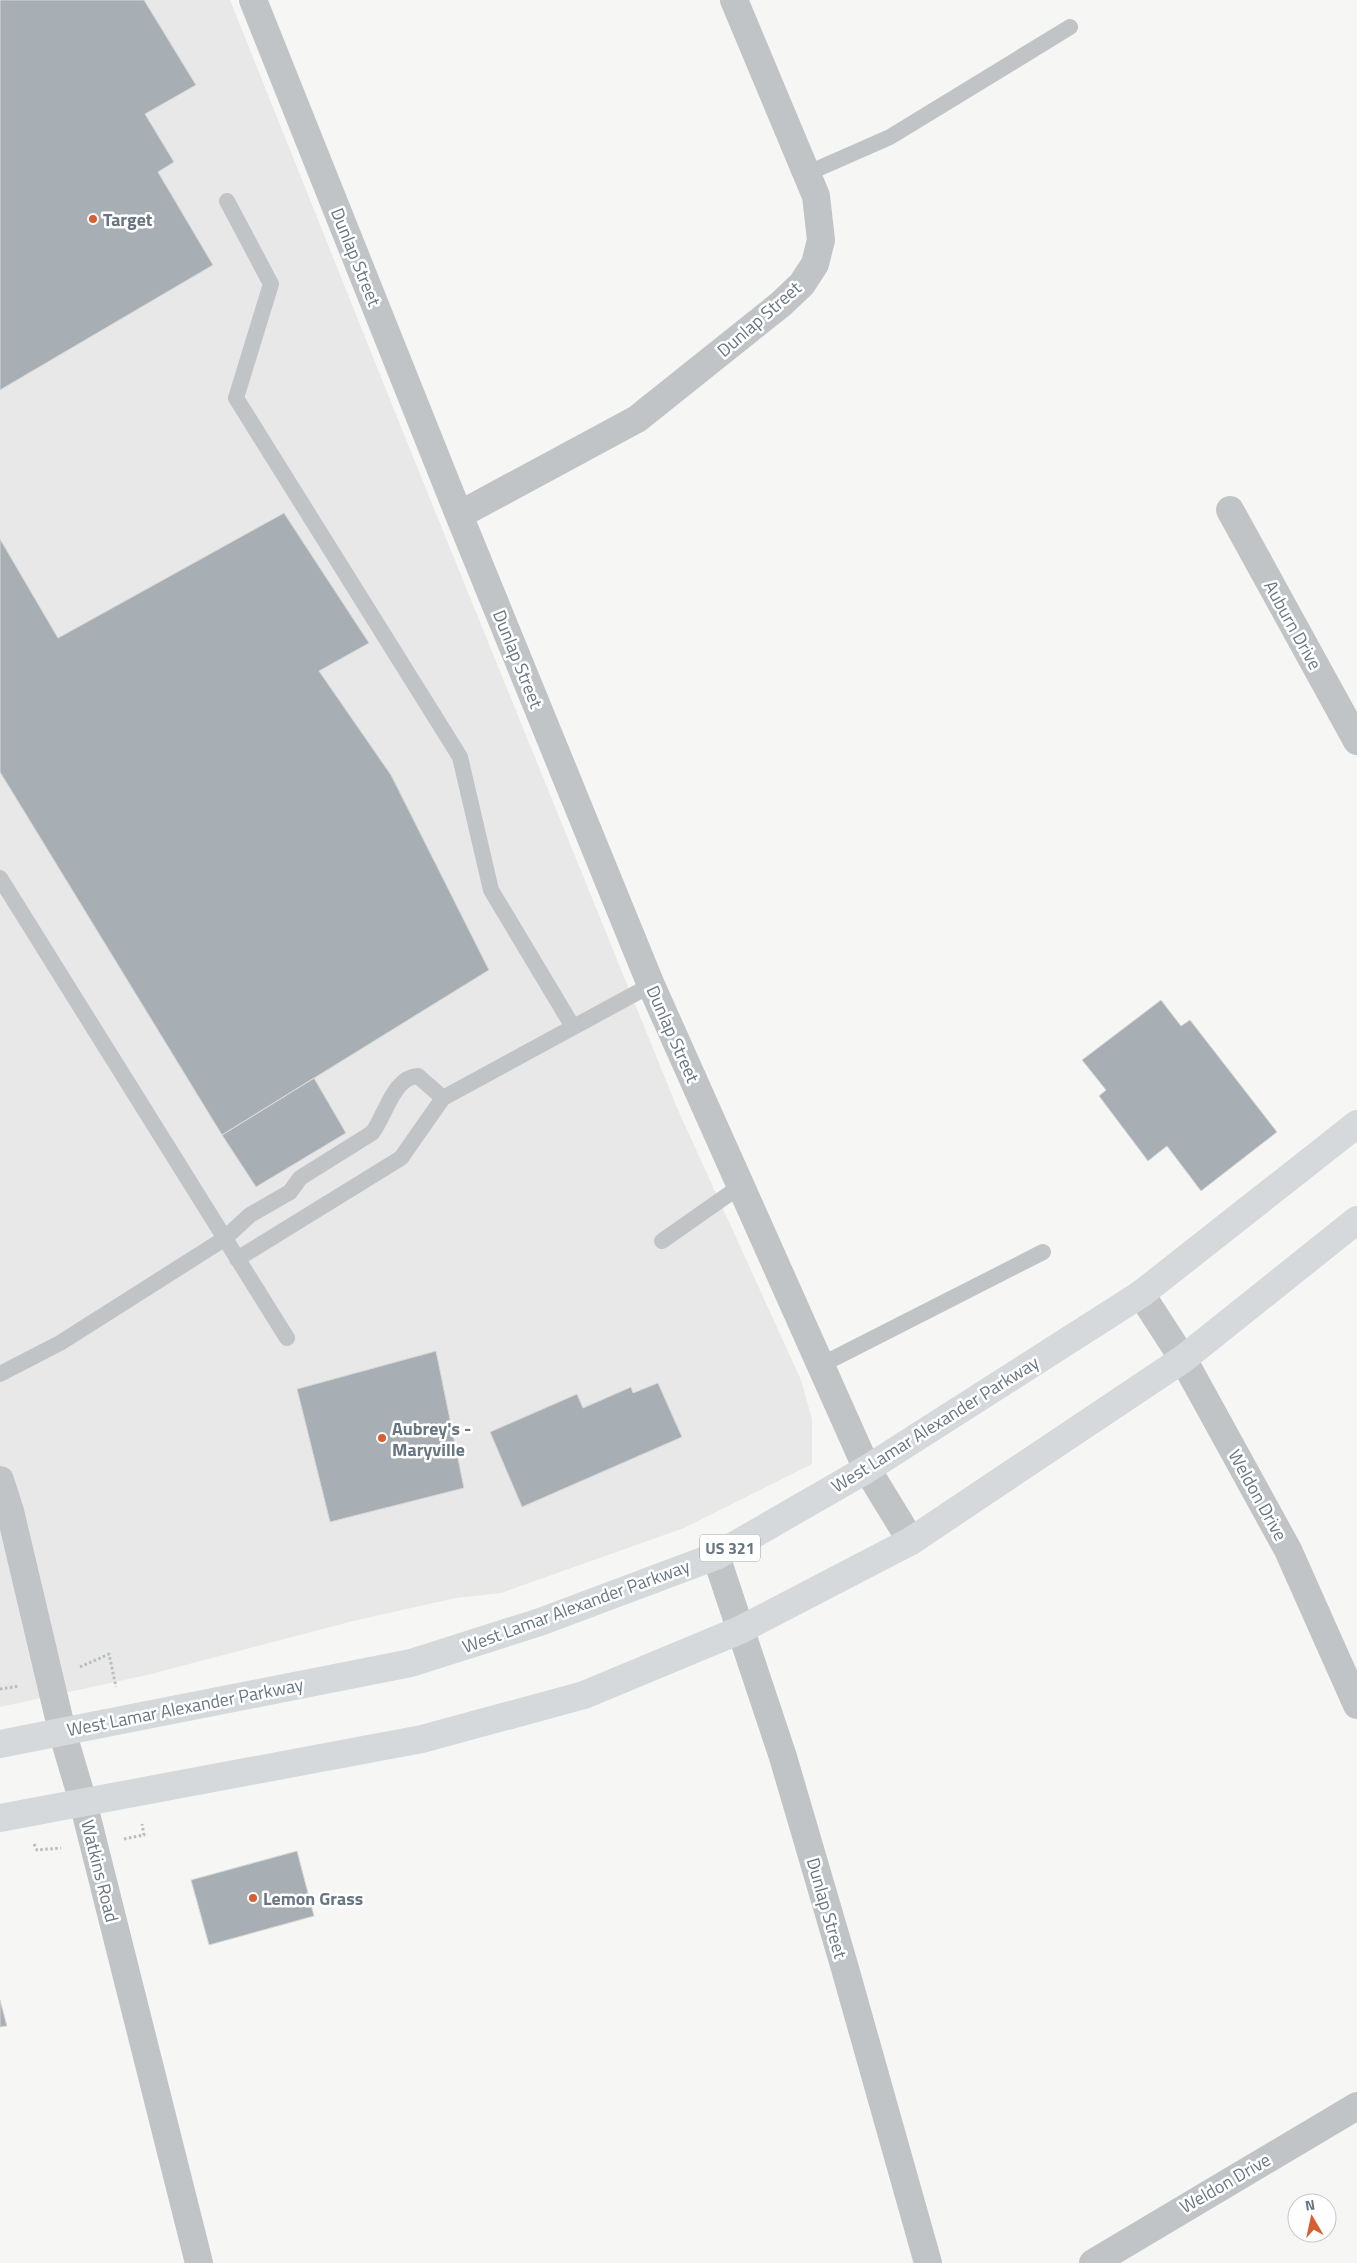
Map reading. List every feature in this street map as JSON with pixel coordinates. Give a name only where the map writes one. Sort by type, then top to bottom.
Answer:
[{"type":"highway","name":"West Lamar Alexander Parkway","points":[[0,1744],[411,1663],[540,1622],[716,1556],[867,1469],[1141,1294],[1357,1124]]},
{"type":"highway","points":[[0,1818],[422,1739],[584,1695],[740,1630],[911,1541],[1183,1359],[1357,1220]]},
{"type":"street","name":"Dunlap Street","points":[[253,0],[459,515],[651,985],[742,1185],[867,1469],[911,1541]]},
{"type":"street","name":"Dunlap Street","points":[[459,515],[638,419],[782,304],[802,284],[815,264],[821,240],[816,196],[734,0]]},
{"type":"street","name":"Auburn Drive","points":[[1230,510],[1357,741]]},
{"type":"street","name":"Weldon Drive","points":[[1141,1294],[1183,1359],[1288,1550],[1357,1705]]},
{"type":"street","name":"Watkins Road","points":[[0,1480],[10,1511],[62,1731],[83,1802],[199,2263]]},
{"type":"street","name":"Dunlap Street","points":[[716,1556],[788,1776],[928,2263]]},
{"type":"street","name":"Weldon Drive","points":[[1093,2263],[1357,2106]]},
{"type":"lane","points":[[806,174],[890,137],[1070,26]]},
{"type":"lane","points":[[227,201],[271,284],[236,398],[460,757],[491,890],[572,1027]]},
{"type":"lane","points":[[0,878],[287,1338]]},
{"type":"lane","points":[[237,1259],[401,1158],[443,1098],[651,985]]},
{"type":"lane","points":[[0,1374],[60,1343],[224,1238],[250,1214],[290,1192],[300,1178],[372,1133],[380,1123],[399,1084],[408,1076],[418,1076],[443,1098]]},
{"type":"lane","points":[[662,1241],[742,1185]]},
{"type":"lane","points":[[821,1366],[1043,1252]]},
{"type":"shaded area","points":[[0,0],[230,0],[678,1110],[801,1380],[812,1419],[812,1464],[684,1528],[501,1593],[456,1598],[353,1621],[147,1675],[0,1707]]},
{"type":"building","name":"Target","points":[[0,0],[144,0],[196,85],[145,114],[174,162],[158,172],[213,265],[0,390]]},
{"type":"building","points":[[284,513],[369,643],[319,671],[391,775],[489,970],[222,1135],[0,772],[0,539],[58,638]]},
{"type":"building","points":[[1161,1000],[1181,1026],[1190,1020],[1277,1132],[1201,1191],[1167,1146],[1148,1161],[1099,1096],[1106,1090],[1082,1060]]},
{"type":"building","points":[[314,1078],[346,1133],[256,1187],[222,1135]]},
{"type":"building","name":"Aubrey's - Maryville","points":[[436,1351],[464,1488],[330,1522],[297,1389]]},
{"type":"building","points":[[658,1383],[682,1437],[522,1507],[490,1432],[577,1394],[583,1408],[631,1387],[633,1393]]},
{"type":"building","name":"Lemon Grass","points":[[297,1851],[314,1916],[209,1945],[191,1880]]},
{"type":"building","points":[[0,2000],[7,2026],[0,2027]]},
{"type":"place","name":"Target","points":[[93,219]]},
{"type":"place","name":"Aubrey's - Maryville","points":[[382,1438]]},
{"type":"place","name":"Lemon Grass","points":[[253,1898]]}]
